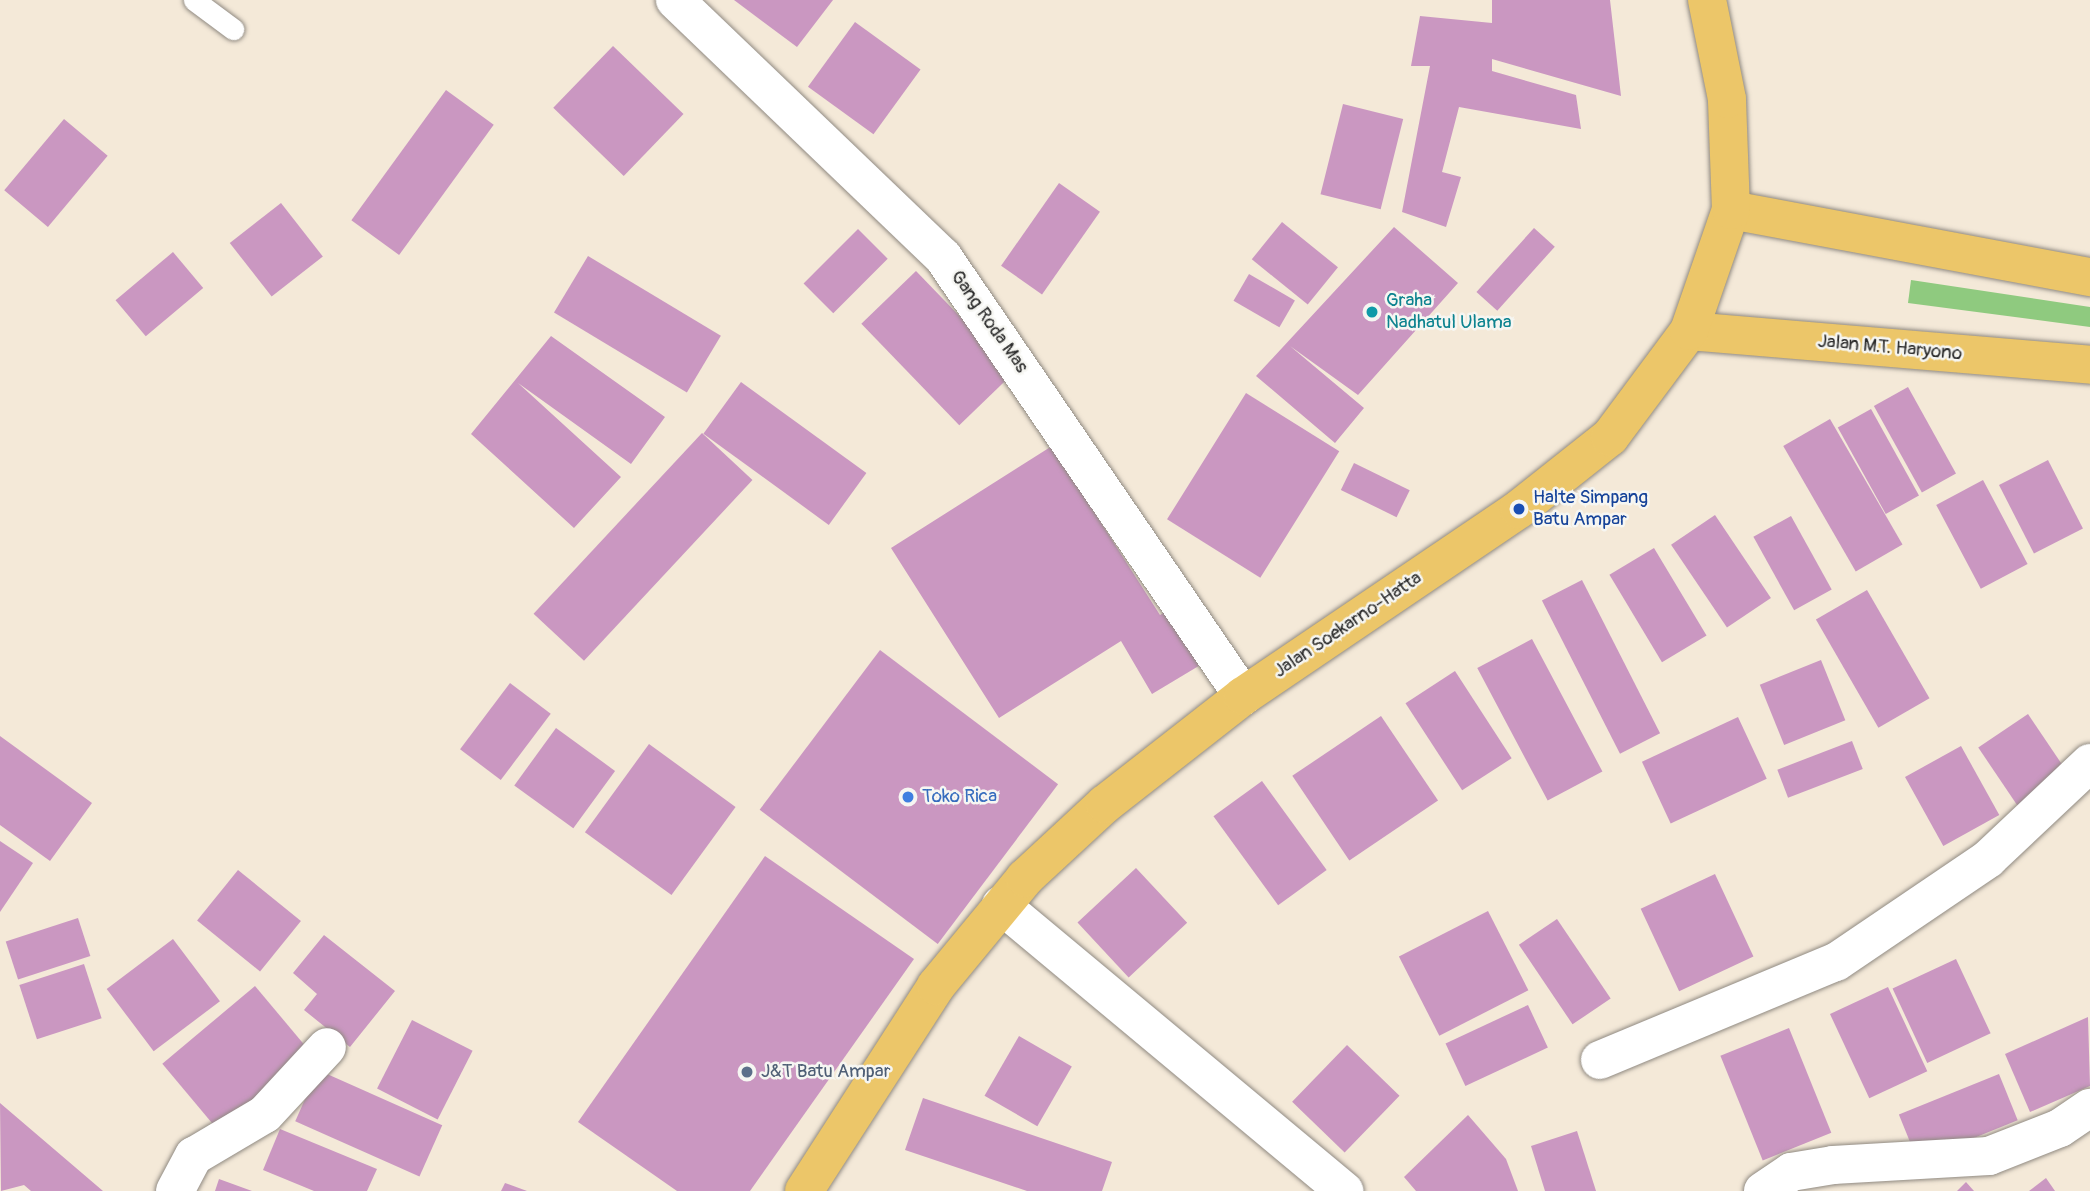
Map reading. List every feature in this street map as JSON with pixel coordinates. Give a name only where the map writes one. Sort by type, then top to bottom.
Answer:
[{"type":"highway","name":"Jalan Soekarno-Hatta","points":[[804,1191],[936,986],[1001,905],[1105,804],[1243,696],[1520,509],[1611,437],[1689,331],[1731,210],[1727,99],[1707,0]]},
{"type":"highway","points":[[1731,210],[2090,277]]},
{"type":"highway","name":"Jalan M.T. Haryono","points":[[1689,331],[2090,365]]},
{"type":"street","name":"Gang Roda Mas","points":[[675,0],[943,257],[1243,696]]},
{"type":"street","points":[[1600,1060],[1836,962],[1988,859],[2090,763]]},
{"type":"street","points":[[1001,905],[1344,1191]]},
{"type":"street","points":[[175,1191],[194,1157],[265,1114],[327,1047]]},
{"type":"street","points":[[1763,1191],[1791,1172],[1833,1165],[1989,1156],[2060,1128],[2090,1108]]},
{"type":"lane","points":[[194,0],[233,29]]},
{"type":"green space","points":[[1911,280],[2090,307],[2090,327],[1908,303]]},
{"type":"building","points":[[734,0],[833,0],[797,47]]},
{"type":"building","points":[[1492,0],[1610,0],[1621,96],[1492,59],[1492,71],[1576,95],[1581,129],[1459,107],[1442,172],[1461,177],[1446,227],[1402,212],[1430,66],[1411,66],[1420,16],[1492,23]]},
{"type":"building","points":[[855,22],[921,70],[874,134],[808,87]]},
{"type":"building","points":[[613,46],[683,114],[624,176],[553,108]]},
{"type":"building","points":[[446,90],[494,125],[399,255],[351,220]]},
{"type":"building","points":[[1343,104],[1403,119],[1381,209],[1321,194]]},
{"type":"building","points":[[64,119],[108,156],[48,227],[4,190]]},
{"type":"building","points":[[1059,183],[1100,212],[1042,294],[1001,266]]},
{"type":"building","points":[[281,203],[323,257],[272,297],[230,243]]},
{"type":"building","points":[[1282,222],[1338,267],[1308,305],[1252,259]]},
{"type":"building","name":"Graha Nadhatul Ulama","points":[[1394,227],[1458,283],[1358,395],[1290,346],[1364,408],[1335,443],[1256,376]]},
{"type":"building","points":[[1534,228],[1555,247],[1497,311],[1476,292]]},
{"type":"building","points":[[858,229],[888,259],[833,313],[804,283]]},
{"type":"building","points":[[173,252],[203,288],[146,336],[116,300]]},
{"type":"building","points":[[588,256],[721,336],[687,392],[554,313]]},
{"type":"building","points":[[916,271],[1014,372],[959,425],[861,324]]},
{"type":"building","points":[[1249,274],[1295,300],[1279,327],[1234,301]]},
{"type":"building","points":[[551,336],[665,417],[631,464],[518,383],[621,477],[574,528],[471,434]]},
{"type":"building","points":[[741,382],[866,473],[829,525],[703,434]]},
{"type":"building","points":[[1908,387],[1956,474],[1922,492],[1874,406]]},
{"type":"building","points":[[1246,393],[1339,451],[1260,578],[1167,519]]},
{"type":"building","points":[[1871,409],[1919,496],[1886,514],[1838,427]]},
{"type":"building","points":[[1830,419],[1902,545],[1856,572],[1783,446]]},
{"type":"building","points":[[702,433],[752,480],[584,661],[534,614]]},
{"type":"building","points":[[1052,446],[1160,615],[1175,606],[1207,661],[1152,694],[1121,641],[999,718],[891,548]]},
{"type":"building","points":[[2048,460],[2083,529],[2034,554],[1999,485]]},
{"type":"building","points":[[1354,463],[1410,490],[1397,517],[1341,490]]},
{"type":"building","points":[[1983,480],[2028,564],[1981,589],[1936,505]]},
{"type":"building","points":[[1715,515],[1771,598],[1727,628],[1671,545]]},
{"type":"building","points":[[1791,516],[1832,589],[1794,610],[1753,537]]},
{"type":"building","points":[[1654,548],[1707,635],[1662,662],[1609,575]]},
{"type":"building","points":[[1582,580],[1660,733],[1620,754],[1542,600]]},
{"type":"building","points":[[1867,590],[1930,698],[1878,728],[1816,620]]},
{"type":"building","points":[[1532,639],[1602,771],[1548,801],[1477,668]]},
{"type":"building","name":"Toko Rica","points":[[880,650],[1058,784],[938,944],[760,810]]},
{"type":"building","points":[[1821,660],[1845,720],[1784,745],[1760,685]]},
{"type":"building","points":[[1455,671],[1512,758],[1462,790],[1406,703]]},
{"type":"building","points":[[510,683],[551,714],[501,780],[460,749]]},
{"type":"building","points":[[2028,714],[2069,775],[2019,808],[1978,748]]},
{"type":"building","points":[[1381,716],[1438,801],[1349,860],[1292,776]]},
{"type":"building","points":[[1738,717],[1767,779],[1671,823],[1642,762]]},
{"type":"building","points":[[556,728],[615,771],[573,828],[514,785]]},
{"type":"building","points":[[0,736],[92,803],[50,861],[0,825]]},
{"type":"building","points":[[1852,741],[1863,769],[1788,798],[1777,770]]},
{"type":"building","points":[[649,744],[736,807],[671,895],[585,832]]},
{"type":"building","points":[[1961,746],[1999,815],[1943,846],[1905,777]]},
{"type":"building","points":[[1262,781],[1327,870],[1278,905],[1213,816]]},
{"type":"building","points":[[0,841],[33,863],[0,912]]},
{"type":"building","points":[[765,856],[914,959],[750,1191],[677,1191],[578,1122]]},
{"type":"building","points":[[1136,868],[1187,923],[1129,977],[1077,923]]},
{"type":"building","points":[[238,870],[301,921],[260,971],[197,921]]},
{"type":"building","points":[[1715,874],[1753,956],[1679,991],[1641,909]]},
{"type":"building","points":[[1488,911],[1528,990],[1439,1036],[1399,956]]},
{"type":"building","points":[[78,918],[90,956],[18,980],[6,941]]},
{"type":"building","points":[[1557,919],[1611,999],[1573,1024],[1519,945]]},
{"type":"building","points":[[324,935],[395,991],[350,1047],[304,1010],[317,994],[293,973]]},
{"type":"building","points":[[173,939],[220,1001],[154,1051],[107,989]]},
{"type":"building","points":[[1956,959],[1991,1033],[1927,1063],[1893,989]]},
{"type":"building","points":[[84,964],[102,1018],[37,1039],[19,985]]},
{"type":"building","points":[[255,986],[312,1053],[219,1131],[162,1064]]},
{"type":"building","points":[[1888,987],[1927,1071],[1869,1098],[1830,1014]]},
{"type":"building","points":[[1528,1005],[1548,1048],[1465,1086],[1446,1043]]},
{"type":"building","points":[[2088,1017],[2090,1086],[2030,1112],[2005,1054]]},
{"type":"building","points":[[412,1020],[473,1051],[438,1119],[377,1089]]},
{"type":"building","points":[[1789,1028],[1831,1133],[1763,1160],[1720,1056]]},
{"type":"building","points":[[1019,1036],[1072,1066],[1037,1126],[984,1096]]},
{"type":"building","points":[[1347,1045],[1400,1096],[1345,1153],[1292,1102]]},
{"type":"building","points":[[318,1070],[442,1125],[419,1176],[295,1121]]},
{"type":"building","points":[[1999,1074],[2018,1120],[1918,1161],[1899,1114]]},
{"type":"building","points":[[923,1098],[1112,1162],[1102,1191],[1027,1191],[905,1150]]},
{"type":"building","points":[[0,1103],[103,1191],[31,1191],[24,1185],[1,1191]]},
{"type":"building","points":[[1468,1115],[1506,1159],[1518,1191],[1416,1191],[1404,1177]]},
{"type":"building","points":[[280,1129],[377,1169],[367,1191],[314,1191],[263,1170]]},
{"type":"building","points":[[1577,1131],[1596,1191],[1545,1191],[1531,1146]]},
{"type":"building","points":[[2046,1178],[2055,1191],[2029,1191]]},
{"type":"building","points":[[219,1179],[252,1191],[215,1191]]},
{"type":"building","points":[[1966,1182],[1974,1191],[1957,1191]]},
{"type":"building","points":[[505,1183],[527,1191],[501,1191]]},
{"type":"place","name":"Graha Nadhatul Ulama","points":[[1372,312]]},
{"type":"place","name":"Halte Simpang Batu Ampar","points":[[1519,509]]},
{"type":"place","name":"Toko Rica","points":[[908,797]]},
{"type":"place","name":"J&T Batu Ampar","points":[[747,1072]]}]
